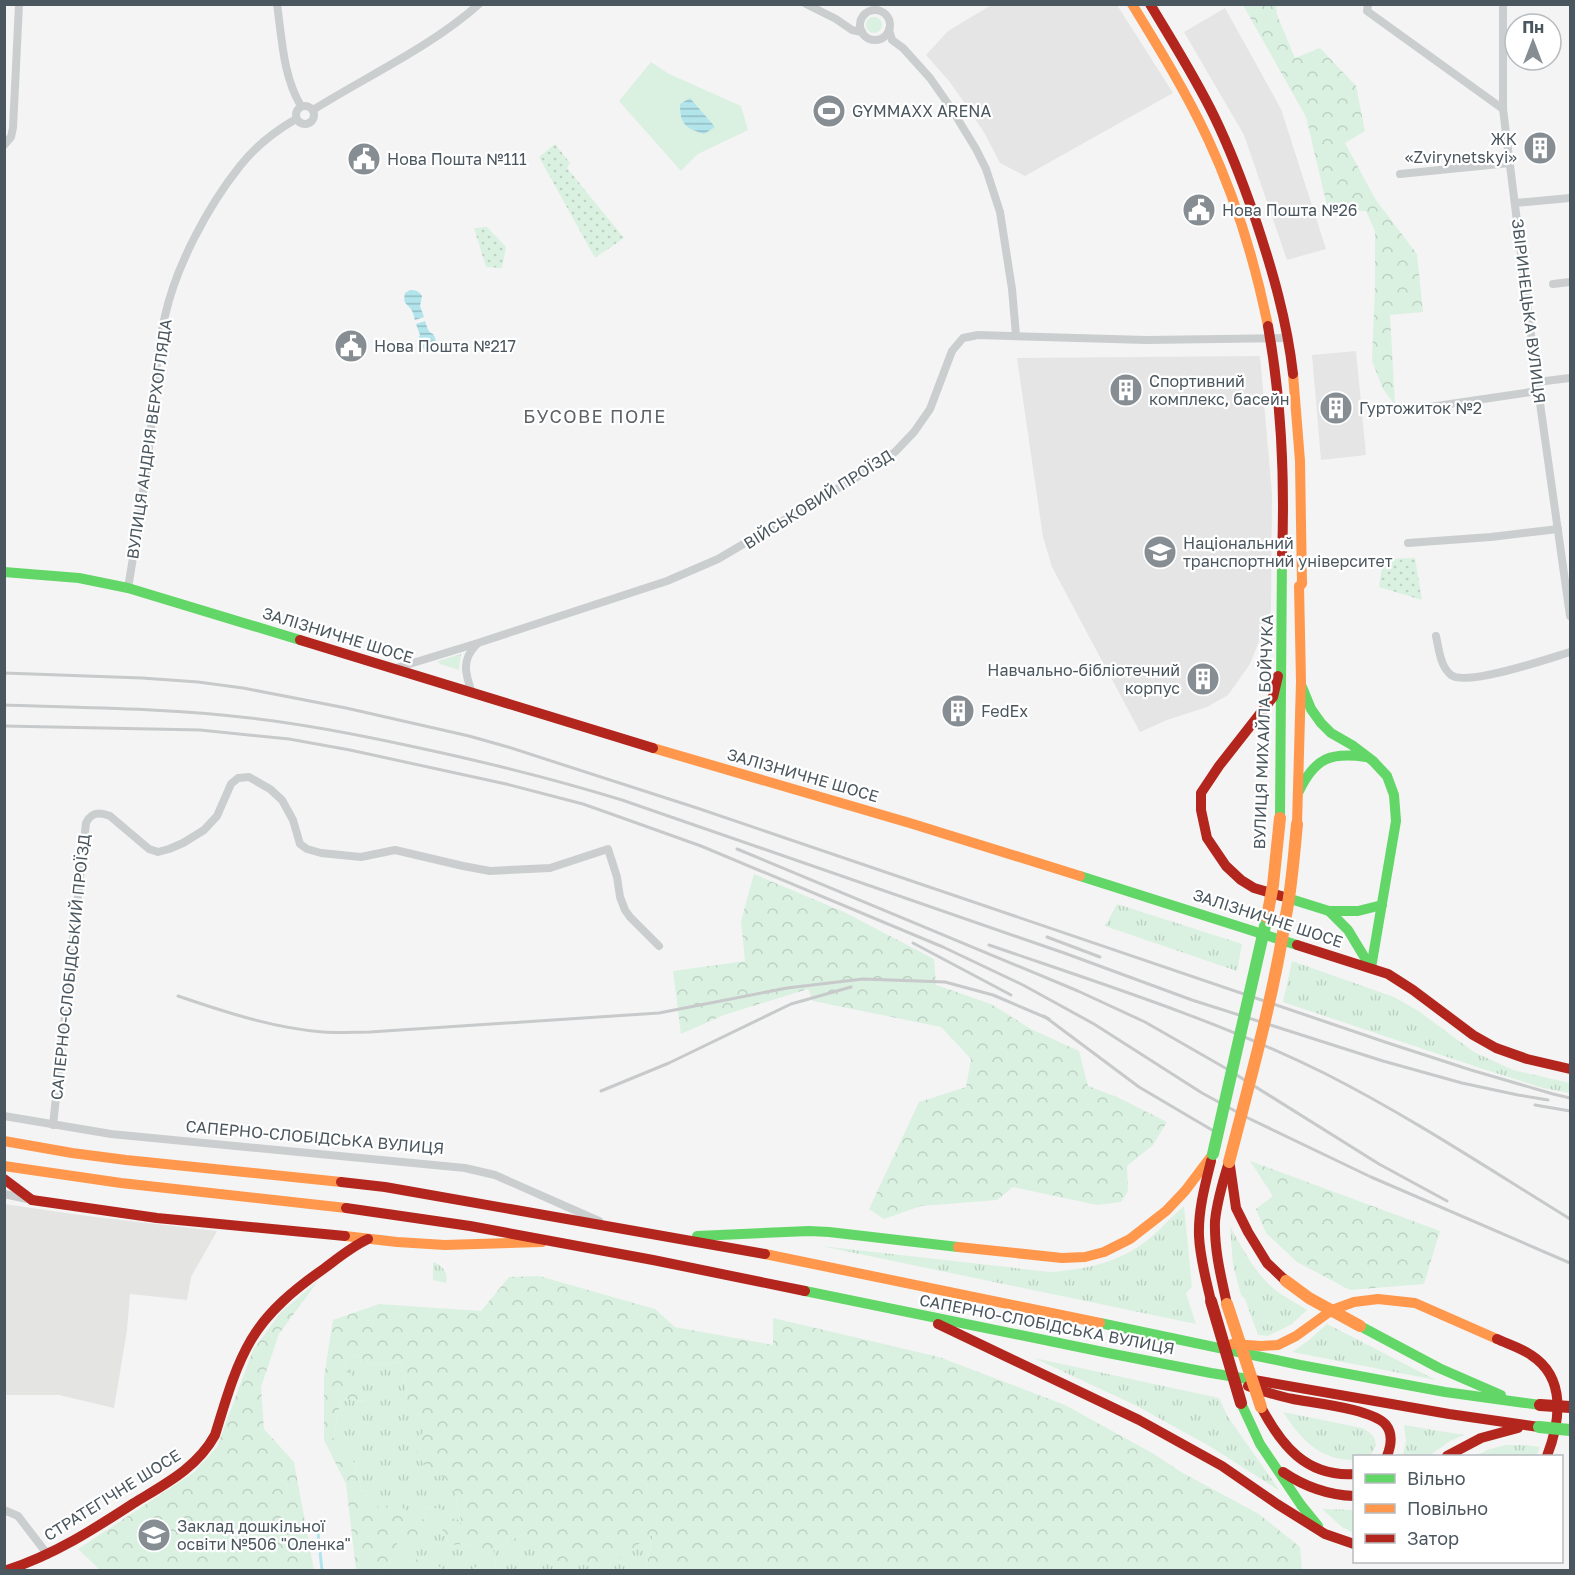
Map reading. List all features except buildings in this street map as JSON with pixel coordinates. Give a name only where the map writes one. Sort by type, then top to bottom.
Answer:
[{"type":"main road","name":"ВУЛИЦЯ МИХАЙЛА БОЙЧУКА","points":[[1132,4],[1198,119],[1231,195],[1256,273],[1270,339],[1279,399],[1284,490],[1280,818],[1273,885],[1266,922],[1205,1184],[1199,1233],[1211,1300],[1241,1403],[1260,1444],[1301,1505],[1325,1534]]},
{"type":"main road","name":"ВУЛИЦЯ МИХАЙЛА БОЙЧУКА","points":[[1150,4],[1222,132],[1272,269],[1288,338],[1296,400],[1301,479],[1299,791],[1291,887],[1255,1059],[1216,1207],[1219,1264],[1227,1304],[1261,1407],[1272,1429],[1293,1454],[1316,1467],[1334,1473],[1353,1474]]},
{"type":"main road","name":"ЗАЛІЗНИЧНЕ ШОСЕ","points":[[4,572],[79,578],[128,588],[698,762],[913,824],[1223,920],[1388,974],[1489,1044],[1513,1055],[1570,1069]]},
{"type":"main road","points":[[1283,637],[1273,697],[1201,793],[1201,810],[1207,838],[1226,866],[1254,888],[1329,911],[1358,911],[1382,905]]},
{"type":"main road","points":[[1301,681],[1307,703],[1314,715],[1326,729],[1379,764],[1394,790],[1396,821],[1371,968]]},
{"type":"main road","points":[[1299,791],[1310,770],[1332,757],[1348,755],[1369,757]]},
{"type":"main road","points":[[1329,911],[1348,930],[1371,968]]},
{"type":"main road","name":"САПЕРНО-СЛОБІДСЬКА ВУЛИЦЯ","points":[[4,1141],[126,1160],[385,1187],[784,1257],[1300,1365],[1445,1392],[1518,1403],[1570,1407]]},
{"type":"main road","points":[[659,1235],[712,1236],[808,1231],[1045,1257],[1090,1256],[1111,1249],[1144,1229],[1173,1204],[1213,1154]]},
{"type":"main road","points":[[1229,1162],[1236,1208],[1267,1263],[1286,1281],[1309,1298],[1438,1368],[1518,1403]]},
{"type":"main road","name":"САПЕРНО-СЛОБІДСЬКА ВУЛИЦЯ","points":[[4,1166],[103,1182],[371,1210],[466,1225],[1204,1372],[1533,1427]]},
{"type":"main road","points":[[4,1179],[32,1200]]},
{"type":"main road","name":"САПЕРНО-СЛОБІДСЬКА ВУЛИЦЯ","points":[[32,1200],[157,1218],[397,1242],[445,1245],[552,1241]]},
{"type":"main road","name":"СТРАТЕГІЧНЕ ШОСЕ","points":[[7,1570],[48,1555],[99,1526],[166,1483],[202,1455],[215,1435],[243,1354],[270,1313],[291,1293],[346,1251],[370,1239]]},
{"type":"main road","points":[[1174,1338],[1234,1344],[1278,1345],[1304,1331],[1321,1317],[1355,1301],[1376,1298],[1415,1303],[1530,1355],[1546,1369],[1553,1379],[1558,1402],[1555,1433],[1547,1455]]},
{"type":"main road","points":[[924,1317],[1139,1420],[1222,1466],[1325,1534],[1353,1544]]},
{"type":"main road","points":[[1204,1372],[1283,1397],[1369,1414],[1383,1422],[1389,1429],[1391,1441],[1387,1455]]},
{"type":"main road","points":[[1449,1455],[1466,1444],[1494,1432],[1533,1427],[1570,1430]]},
{"type":"main road","points":[[1277,1468],[1296,1481],[1317,1490],[1353,1496]]},
{"type":"main road","points":[[1301,1505],[1301,1495],[1305,1490],[1317,1490]]},
{"type":"street","points":[[4,145],[11,137],[13,128],[19,4]]},
{"type":"street","points":[[277,4],[287,73],[301,106]]},
{"type":"street","points":[[313,110],[413,51],[462,19],[479,4]]},
{"type":"street","points":[[806,4],[845,26],[862,32]]},
{"type":"street","points":[[1368,4],[1368,11],[1503,109]]},
{"type":"street","name":"ЗВІРИНЕЦЬКА ВУЛИЦЯ","points":[[1503,4],[1503,109],[1570,616]]},
{"type":"street","points":[[907,55],[877,40],[867,38],[860,26],[860,21],[866,13],[875,10],[887,17],[890,37],[930,78],[951,108],[987,169],[1000,212],[1012,289],[1016,335]]},
{"type":"street","points":[[836,19],[850,22],[860,21]]},
{"type":"street","points":[[877,40],[889,30]]},
{"type":"street","points":[[301,106],[308,106],[313,110],[313,119],[309,124],[302,124],[296,119],[295,113],[301,106]]},
{"type":"street","name":"ВУЛИЦЯ АНДРІЯ ВЕРХОГЛЯДА","points":[[128,588],[142,507],[154,387],[165,316],[176,279],[196,234],[223,188],[241,164],[273,134],[296,119]]},
{"type":"street","points":[[1400,174],[1510,163]]},
{"type":"street","points":[[1515,203],[1570,198]]},
{"type":"street","points":[[1553,284],[1570,282]]},
{"type":"street","name":"ВІЙСЬКОВИЙ ПРОЇЗД","points":[[392,669],[667,581],[718,559],[895,452],[914,432],[930,409],[952,351],[963,338],[978,335],[1016,335],[1146,340],[1288,338]]},
{"type":"street","points":[[1430,406],[1538,387],[1570,378]]},
{"type":"street","points":[[1408,543],[1558,529]]},
{"type":"street","points":[[1436,636],[1442,661],[1452,675],[1460,678],[1510,670],[1570,652]]},
{"type":"street","points":[[472,693],[466,673],[466,661],[478,643]]},
{"type":"street","name":"САПЕРНО-СЛОБІДСЬКИЙ ПРОЇЗД","points":[[53,1125],[86,823],[95,813],[110,816],[149,849],[158,852],[183,843],[204,830],[217,816],[231,784],[238,778],[249,777],[270,789],[282,800],[293,820],[300,844],[307,849],[321,853],[361,857],[395,850],[490,871],[550,868],[608,849],[625,909],[659,946]]},
{"type":"street","name":"САПЕРНО-СЛОБІДСЬКА ВУЛИЦЯ","points":[[4,1116],[111,1134],[465,1168],[495,1175],[518,1184],[613,1227]]},
{"type":"street","name":"САПЕРНО-СЛОБІДСЬКА ВУЛИЦЯ","points":[[4,1194],[32,1200]]},
{"type":"street","points":[[4,1510],[18,1516],[48,1555]]},
{"type":"shaded area","points":[[993,4],[1117,5],[1173,93],[1025,176],[1000,163],[966,105],[926,55],[948,31]]},
{"type":"shaded area","points":[[1225,8],[1281,109],[1326,249],[1287,260],[1244,135],[1184,32]]},
{"type":"shaded area","points":[[1356,351],[1366,455],[1321,460],[1312,355]]},
{"type":"shaded area","name":"Національний транспортний університет","points":[[1260,356],[1272,494],[1271,610],[1250,664],[1228,695],[1207,707],[1167,720],[1140,732],[1052,567],[1043,537],[1017,358]]},
{"type":"shaded area","points":[[4,1204],[217,1231],[191,1277],[187,1300],[130,1294],[127,1330],[114,1408],[59,1395],[5,1395]]},
{"type":"green space","points":[[1243,5],[1276,5],[1277,15],[1295,58],[1320,48],[1356,86],[1365,131],[1345,143],[1376,200],[1417,254],[1423,312],[1390,315],[1395,405],[1383,389],[1372,361],[1375,231],[1366,211],[1328,210],[1306,117]]},
{"type":"green space","points":[[874,17],[880,19],[882,25],[880,31],[874,33],[868,31],[866,25],[868,19]]},
{"type":"green space","points":[[651,62],[669,74],[741,106],[748,130],[698,154],[681,171],[619,101]]},
{"type":"green space","points":[[555,144],[570,163],[567,168],[624,238],[595,258],[539,157]]},
{"type":"green space","points":[[487,227],[506,247],[502,268],[486,267],[474,228]]},
{"type":"green space","points":[[1415,558],[1422,600],[1379,587],[1383,559]]},
{"type":"green space","points":[[461,654],[459,670],[440,664],[438,661]]},
{"type":"green space","points":[[754,874],[846,913],[934,959],[936,985],[991,1004],[1031,1029],[1079,1051],[1088,1086],[1117,1097],[1167,1122],[1153,1145],[1127,1166],[1128,1191],[1121,1202],[1097,1205],[1013,1187],[997,1200],[921,1206],[884,1219],[869,1209],[919,1102],[966,1087],[971,1059],[941,1027],[813,1001],[808,989],[724,1015],[681,1034],[673,971],[745,961],[741,921]]},
{"type":"green space","points":[[1117,904],[1242,944],[1237,971],[1105,926]]},
{"type":"green space","points":[[1292,961],[1394,997],[1417,1010],[1474,1052],[1513,1070],[1570,1083],[1570,1093],[1543,1088],[1483,1069],[1283,1002]]},
{"type":"green space","points":[[1250,1161],[1440,1231],[1424,1284],[1350,1290],[1297,1262],[1266,1233],[1256,1209],[1273,1196]]},
{"type":"green space","points":[[1184,1206],[1192,1287],[1186,1293],[1196,1324],[821,1246],[1050,1272],[1061,1271],[1094,1266],[1135,1249],[1148,1240]]},
{"type":"green space","points":[[1230,1226],[1249,1260],[1267,1283],[1307,1310],[1292,1324],[1268,1336],[1258,1335],[1245,1299],[1241,1295],[1233,1265]]},
{"type":"green space","points":[[433,1262],[444,1270],[446,1283],[433,1280]]},
{"type":"green space","points":[[539,1276],[655,1309],[675,1327],[773,1345],[773,1318],[939,1357],[1065,1405],[1259,1514],[1300,1547],[1302,1570],[646,1570],[653,1534],[606,1567],[559,1562],[525,1533],[493,1550],[497,1570],[472,1570],[484,1562],[470,1544],[450,1545],[440,1525],[419,1507],[441,1509],[462,1525],[454,1490],[444,1477],[427,1472],[415,1447],[427,1423],[408,1404],[401,1362],[372,1365],[359,1357],[349,1356],[345,1365],[366,1401],[341,1398],[333,1438],[354,1463],[363,1495],[383,1510],[390,1501],[428,1522],[421,1545],[397,1542],[395,1557],[379,1570],[356,1570],[346,1484],[324,1440],[324,1377],[333,1320],[379,1304],[481,1311],[509,1277]]},
{"type":"green space","points":[[318,1281],[279,1334],[261,1387],[264,1429],[294,1462],[314,1570],[100,1570],[78,1549],[193,1473],[217,1447],[253,1350],[281,1312]]},
{"type":"green space","points":[[1327,1324],[1436,1380],[1292,1352]]},
{"type":"green space","points":[[349,1356],[359,1357],[372,1365],[401,1362],[408,1404],[427,1423],[444,1477],[454,1490],[462,1526],[441,1509],[420,1507],[440,1525],[450,1545],[470,1544],[484,1562],[472,1570],[444,1570],[423,1557],[394,1568],[395,1570],[379,1570],[395,1557],[384,1511],[363,1495],[354,1463],[333,1438],[341,1398],[365,1401],[345,1365]]},
{"type":"green space","points":[[1034,1358],[1219,1398],[1228,1417],[1280,1491],[1211,1447],[1137,1406]]},
{"type":"green space","points":[[1283,1412],[1362,1428],[1371,1434],[1376,1443],[1371,1455],[1353,1455],[1353,1460],[1342,1459],[1321,1452],[1297,1431]]},
{"type":"green space","points":[[1404,1425],[1464,1435],[1450,1441],[1430,1455],[1403,1455],[1406,1441]]},
{"type":"green space","points":[[1506,1445],[1540,1447],[1536,1455],[1477,1455]]},
{"type":"green space","points":[[1322,1509],[1353,1510],[1353,1532],[1342,1527]]},
{"type":"green space","points":[[525,1533],[559,1562],[653,1533],[646,1570],[497,1570],[493,1550]]},
{"type":"green space","points":[[423,1557],[444,1570],[395,1570],[394,1568]]},
{"type":"water","points":[[690,98],[715,127],[704,134],[688,127],[681,116],[680,104]]},
{"type":"water","points":[[410,290],[417,291],[422,296],[420,306],[424,317],[415,320],[404,299],[405,293]]},
{"type":"water","points":[[425,321],[428,330],[436,340],[431,348],[426,350],[419,345],[417,340],[420,335],[416,324]]},
{"type":"waterway","points":[[317,1524],[322,1570]]},
{"type":"railway","points":[[4,673],[142,678],[243,688],[346,708],[469,736],[697,808],[1388,1043],[1471,1070],[1570,1098]]},
{"type":"railway","points":[[4,705],[158,710],[271,720],[374,738],[519,771],[622,800],[1067,954],[1192,1000],[1383,1061],[1462,1083],[1548,1100]]},
{"type":"railway","points":[[4,726],[200,730],[289,739],[506,784],[583,804],[701,846],[943,947],[1023,985],[1094,1024],[1202,1093],[1248,1118],[1371,1177],[1570,1263]]},
{"type":"railway","points":[[737,849],[1078,991],[1145,1022],[1227,1069],[1379,1164],[1447,1201]]},
{"type":"railway","points":[[1047,937],[1100,957]]},
{"type":"railway","points":[[913,943],[1011,995]]},
{"type":"railway","points":[[989,945],[1201,1019],[1284,1054],[1387,1107],[1570,1219]]},
{"type":"railway","points":[[178,996],[286,1027],[323,1032],[370,1032],[659,1013],[787,988],[863,979],[945,982],[993,995],[1049,1019]]},
{"type":"railway","points":[[601,1091],[669,1063],[791,1004],[851,987]]},
{"type":"railway","points":[[1044,1016],[1139,1087],[1212,1130]]},
{"type":"railway","points":[[1535,1105],[1570,1111]]},
{"type":"traffic: fast","points":[[1280,818],[1282,556]]},
{"type":"traffic: fast","points":[[4,572],[79,578],[128,588],[300,640]]},
{"type":"traffic: fast","points":[[1302,687],[1311,709],[1321,723],[1331,733],[1373,761],[1387,776],[1394,795],[1396,821],[1371,968]]},
{"type":"traffic: fast","points":[[1299,791],[1311,771],[1325,760],[1343,756],[1366,757]]},
{"type":"traffic: fast","points":[[1080,876],[1297,945]]},
{"type":"traffic: fast","points":[[1281,896],[1329,911],[1358,911],[1382,905]]},
{"type":"traffic: fast","points":[[1329,911],[1348,930],[1371,968]]},
{"type":"traffic: fast","points":[[1213,1154],[1267,917]]},
{"type":"traffic: fast","points":[[697,1236],[809,1231],[958,1247]]},
{"type":"traffic: fast","points":[[805,1291],[1108,1353],[1254,1380]]},
{"type":"traffic: fast","points":[[1100,1323],[1300,1365],[1445,1392],[1540,1405]]},
{"type":"traffic: fast","points":[[1360,1326],[1439,1368],[1501,1395]]},
{"type":"traffic: fast","points":[[1241,1403],[1260,1444],[1318,1526]]},
{"type":"traffic: fast","points":[[1539,1427],[1570,1430]]},
{"type":"traffic: slow","points":[[1132,4],[1181,87],[1218,162],[1244,231],[1268,326]]},
{"type":"traffic: slow","points":[[1293,374],[1300,461],[1302,584],[1299,586],[1301,681],[1297,824]]},
{"type":"traffic: slow","points":[[653,748],[913,824],[1080,876]]},
{"type":"traffic: slow","points":[[1267,917],[1280,818]]},
{"type":"traffic: slow","points":[[1229,1162],[1275,978],[1290,892],[1297,824]]},
{"type":"traffic: slow","points":[[4,1141],[126,1160],[341,1182]]},
{"type":"traffic: slow","points":[[958,1247],[1062,1258],[1085,1257],[1104,1252],[1130,1239],[1166,1211],[1185,1191],[1213,1154]]},
{"type":"traffic: slow","points":[[4,1166],[121,1183],[346,1208]]},
{"type":"traffic: slow","points":[[345,1236],[445,1245],[542,1242]]},
{"type":"traffic: slow","points":[[765,1254],[1100,1323]]},
{"type":"traffic: slow","points":[[1286,1281],[1309,1298],[1360,1326]]},
{"type":"traffic: slow","points":[[1232,1344],[1278,1345],[1296,1336],[1332,1310],[1354,1302],[1378,1299],[1415,1303],[1497,1339]]},
{"type":"traffic: slow","points":[[1227,1304],[1261,1407]]},
{"type":"traffic: jam","points":[[1150,4],[1207,102],[1241,179],[1278,295],[1293,374]]},
{"type":"traffic: jam","points":[[1268,326],[1277,384],[1281,441],[1282,556]]},
{"type":"traffic: jam","points":[[300,640],[653,748]]},
{"type":"traffic: jam","points":[[1278,676],[1273,697],[1201,793],[1201,810],[1207,838],[1226,866],[1254,888],[1281,896]]},
{"type":"traffic: jam","points":[[1297,945],[1388,974],[1473,1035],[1496,1048],[1527,1059],[1570,1069]]},
{"type":"traffic: jam","points":[[1211,1161],[1202,1198],[1199,1227],[1202,1261],[1211,1301]]},
{"type":"traffic: jam","points":[[1227,1304],[1220,1273],[1215,1221],[1229,1162]]},
{"type":"traffic: jam","points":[[1230,1166],[1236,1208],[1267,1263],[1286,1281]]},
{"type":"traffic: jam","points":[[4,1179],[32,1200]]},
{"type":"traffic: jam","points":[[341,1182],[385,1187],[765,1254]]},
{"type":"traffic: jam","points":[[32,1200],[157,1218],[345,1236]]},
{"type":"traffic: jam","points":[[346,1208],[470,1226],[805,1291]]},
{"type":"traffic: jam","points":[[7,1570],[73,1541],[169,1482],[190,1466],[208,1447],[215,1435],[230,1386],[251,1340],[265,1320],[302,1285],[350,1249],[368,1239]]},
{"type":"traffic: jam","points":[[1211,1301],[1241,1403]]},
{"type":"traffic: jam","points":[[938,1324],[1139,1420],[1222,1466],[1325,1534],[1353,1544]]},
{"type":"traffic: jam","points":[[1497,1339],[1531,1355],[1551,1376],[1555,1388],[1557,1415],[1547,1455]]},
{"type":"traffic: jam","points":[[1254,1380],[1449,1414],[1539,1427]]},
{"type":"traffic: jam","points":[[1248,1386],[1287,1398],[1356,1411],[1379,1419],[1390,1432],[1387,1455]]},
{"type":"traffic: jam","points":[[1540,1405],[1570,1407]]},
{"type":"traffic: jam","points":[[1261,1407],[1277,1434],[1297,1456],[1322,1470],[1337,1474],[1353,1474]]},
{"type":"traffic: jam","points":[[1449,1455],[1481,1438],[1518,1428]]},
{"type":"traffic: jam","points":[[1283,1472],[1317,1489],[1353,1496]]},
{"type":"place","name":"GYMMAXX ARENA","points":[[829,111]]},
{"type":"place","name":"ЖК «Zvirynetskyi»","points":[[1540,148]]},
{"type":"place","name":"Нова Пошта №111","points":[[364,159]]},
{"type":"place","name":"Нова Пошта №26","points":[[1199,210]]},
{"type":"place","name":"Нова Пошта №217","points":[[351,346]]},
{"type":"place","name":"Спортивний комплекс, басейн","points":[[1126,390]]},
{"type":"place","name":"Гуртожиток №2","points":[[1336,408]]},
{"type":"place","name":"Національний транспортний університет","points":[[1160,552]]},
{"type":"place","name":"Навчально-бібліотечний корпус","points":[[1203,679]]},
{"type":"place","name":"FedEx","points":[[958,711]]},
{"type":"place","name":"Заклад дошкільної освіти №506 \"Оленка\"","points":[[154,1535]]},
{"type":"district","name":"БУСОВЕ ПОЛЕ","points":[[595,416]]}]
